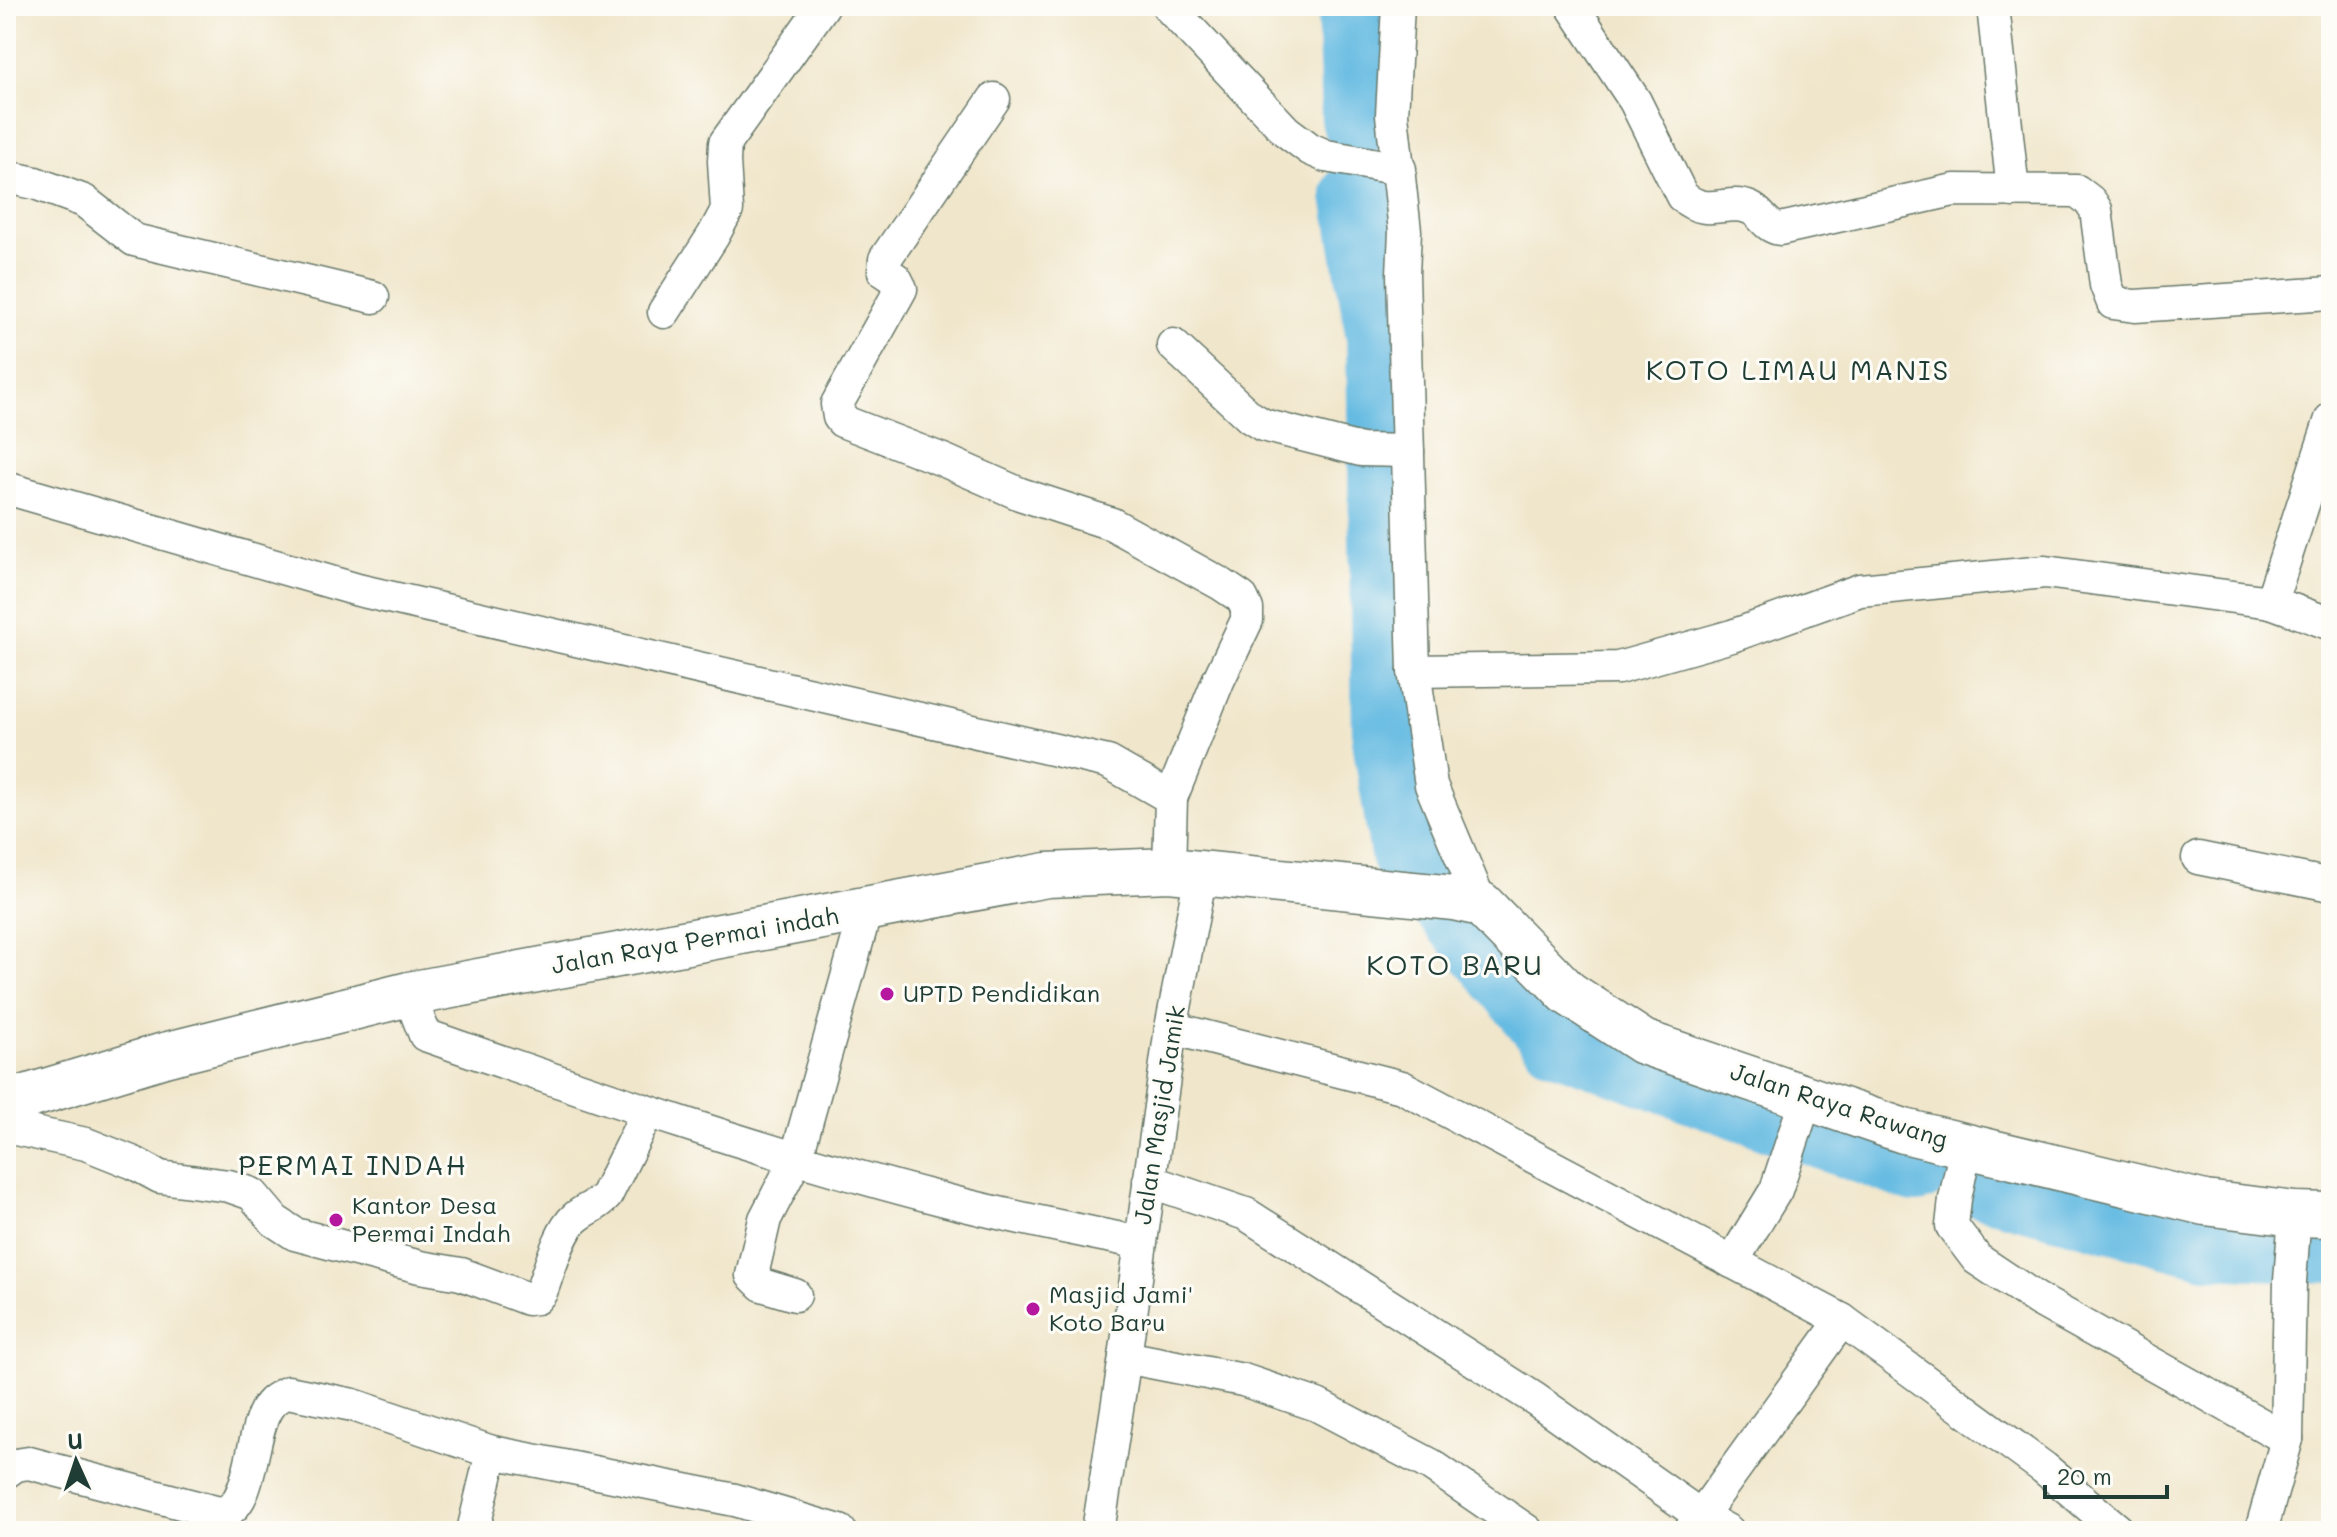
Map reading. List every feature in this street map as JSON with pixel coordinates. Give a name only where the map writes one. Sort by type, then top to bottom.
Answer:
[{"type":"main road","name":"Jalan Raya Permai indah","points":[[6,1103],[164,1055],[409,994],[1047,875],[1185,872],[1467,901]]},
{"type":"main road","name":"Jalan Raya Rawang","points":[[1467,901],[1568,993],[1643,1042],[1805,1106],[2205,1203],[2307,1221]]},
{"type":"street","points":[[664,312],[727,210],[725,143],[823,6]]},
{"type":"street","points":[[1168,6],[1286,131],[1310,149],[1326,156],[1400,169]]},
{"type":"street","points":[[1398,6],[1392,115],[1405,231],[1393,452],[1414,671],[1431,785],[1467,901]]},
{"type":"street","points":[[1572,6],[1635,101],[1682,196],[1691,203],[1703,207],[1752,208],[1772,228],[1780,229],[1954,190],[2077,191],[2096,210],[2106,285],[2113,303],[2135,306],[2331,293]]},
{"type":"street","points":[[1993,6],[2013,191]]},
{"type":"street","points":[[6,488],[358,590],[1108,762],[1171,798],[1218,681],[1247,620],[1247,609],[1242,598],[1112,524],[1020,494],[842,421],[837,410],[837,404],[901,289],[899,283],[884,271],[885,259],[994,99]]},
{"type":"street","points":[[6,177],[35,183],[84,201],[134,240],[373,297]]},
{"type":"street","points":[[1173,345],[1250,417],[1263,425],[1280,431],[1393,452]]},
{"type":"street","points":[[2271,602],[2331,419]]},
{"type":"street","points":[[1414,671],[1618,668],[1732,636],[1860,590],[2045,572],[2271,602],[2331,624]]},
{"type":"street","name":"Jalan Masjid Jamik","points":[[1098,1531],[1171,1028],[1185,872],[1171,798]]},
{"type":"street","points":[[2198,858],[2331,885]]},
{"type":"street","points":[[795,1295],[762,1285],[752,1275],[765,1219],[796,1159],[866,910]]},
{"type":"street","points":[[409,994],[425,1035],[647,1113],[947,1201],[1140,1243]]},
{"type":"street","points":[[1171,1028],[1402,1087],[1842,1320],[2044,1468],[2119,1531]]},
{"type":"street","points":[[1732,1262],[1776,1190],[1805,1106]]},
{"type":"street","points":[[6,1127],[86,1144],[160,1177],[229,1186],[252,1194],[275,1221],[295,1234],[420,1267],[461,1274],[528,1299],[536,1298],[541,1292],[567,1227],[606,1196],[647,1113]]},
{"type":"street","points":[[1966,1146],[1952,1226],[1977,1259],[2037,1299],[2287,1439]]},
{"type":"street","points":[[1149,1181],[1246,1214],[1535,1399],[1706,1526],[1842,1320]]},
{"type":"street","points":[[2261,1531],[2287,1439],[2290,1281],[2307,1221]]},
{"type":"street","points":[[1125,1357],[1243,1380],[1317,1405],[1431,1465],[1527,1531]]},
{"type":"street","points":[[6,1472],[16,1465],[29,1463],[219,1513],[227,1512],[233,1509],[241,1495],[263,1417],[271,1402],[288,1392],[353,1405],[492,1452],[735,1500],[840,1531]]},
{"type":"street","points":[[473,1531],[492,1452]]},
{"type":"waterway","points":[[1354,6],[1358,119]]},
{"type":"waterway","points":[[1359,195],[1383,337],[1389,739],[1407,853],[1558,1037],[1916,1166]]},
{"type":"waterway","points":[[1979,1180],[2208,1241],[2331,1246]]},
{"type":"place","name":"UPTD Pendidikan","points":[[887,994]]},
{"type":"place","name":"Kantor Desa Permai Indah","points":[[336,1220]]},
{"type":"place","name":"Masjid Jami' Koto Baru","points":[[1033,1309]]},
{"type":"district","name":"KOTO LIMAU MANIS","points":[[1798,370]]},
{"type":"district","name":"KOTO BARU","points":[[1455,965]]},
{"type":"district","name":"PERMAI INDAH","points":[[353,1165]]}]
